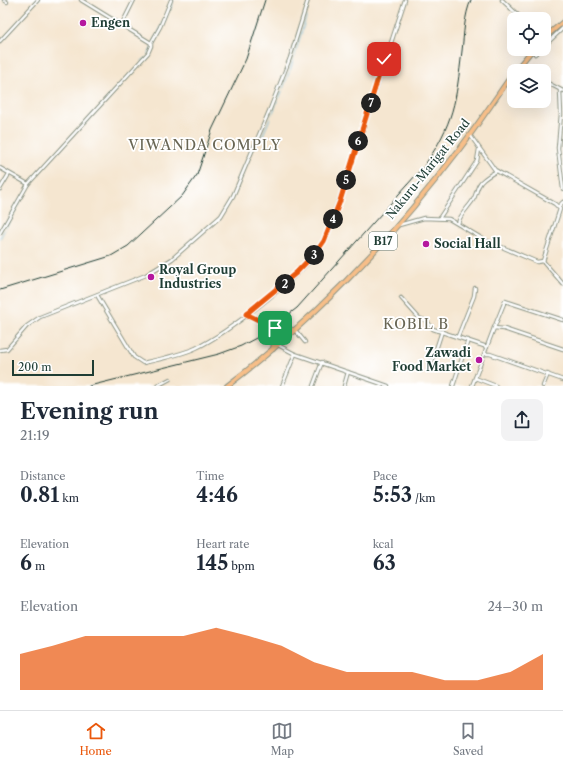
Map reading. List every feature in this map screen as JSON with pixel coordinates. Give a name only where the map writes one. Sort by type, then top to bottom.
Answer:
[{"type":"main road","points":[[551,32],[563,22]]},
{"type":"main road","name":"Nakuru-Marigat Road","points":[[520,64],[527,56]]},
{"type":"main road","name":"Nakuru-Marigat Road","points":[[227,386],[295,330],[339,287],[396,226],[432,184],[470,135],[507,82]]},
{"type":"main road","points":[[273,349],[276,329],[295,330]]},
{"type":"street","points":[[0,41],[38,0]]},
{"type":"street","points":[[81,0],[151,43]]},
{"type":"street","points":[[122,24],[134,0]]},
{"type":"street","points":[[0,233],[28,184],[148,53],[152,46],[151,43],[172,0]]},
{"type":"street","points":[[0,350],[7,349],[21,332],[33,321],[146,275],[172,259],[216,221],[225,211],[281,80],[308,0]]},
{"type":"street","points":[[97,295],[134,357],[142,362],[160,360],[198,347],[246,314],[296,273],[317,251],[326,237],[340,201],[354,151],[405,0]]},
{"type":"street","points":[[502,0],[515,12]]},
{"type":"street","points":[[551,39],[563,28]]},
{"type":"street","points":[[551,85],[562,91],[558,148],[563,189]]},
{"type":"street","points":[[470,135],[478,148],[497,171],[558,207],[559,213],[542,261]]},
{"type":"street","points":[[440,217],[477,161],[478,148]]},
{"type":"street","points":[[0,168],[28,184]]},
{"type":"street","points":[[458,224],[459,219],[465,213],[467,207],[473,200],[479,184],[497,171]]},
{"type":"street","points":[[0,189],[10,174]]},
{"type":"street","points":[[558,207],[563,202]]},
{"type":"street","points":[[396,226],[424,218],[440,217],[449,219],[503,249],[537,262],[542,261]]},
{"type":"street","points":[[542,261],[563,284]]},
{"type":"street","points":[[458,336],[474,296],[475,288]]},
{"type":"street","points":[[401,298],[419,318],[427,322],[430,327],[487,347]]},
{"type":"street","points":[[472,386],[505,301],[563,320]]},
{"type":"street","points":[[246,314],[276,329],[286,338]]},
{"type":"street","points":[[494,328],[504,329],[563,349]]},
{"type":"street","points":[[276,329],[282,342]]},
{"type":"street","points":[[295,330],[305,342]]},
{"type":"street","points":[[430,368],[442,331]]},
{"type":"street","points":[[453,386],[468,340]]},
{"type":"street","points":[[278,345],[295,354],[322,362],[378,384],[388,386]]},
{"type":"street","points":[[282,386],[295,354]]},
{"type":"street","points":[[485,354],[490,354],[563,380]]},
{"type":"street","points":[[314,386],[322,362]]},
{"type":"street","points":[[344,386],[348,372]]},
{"type":"street","points":[[544,386],[548,374]]},
{"type":"street","points":[[475,378],[496,386]]},
{"type":"street","points":[[157,386],[170,379]]},
{"type":"waterway","points":[[170,10],[173,0]]},
{"type":"waterway","points":[[149,54],[167,15]]},
{"type":"waterway","points":[[290,70],[306,17]]},
{"type":"waterway","points":[[142,61],[147,58]]},
{"type":"waterway","points":[[283,88],[289,72]]},
{"type":"waterway","points":[[104,103],[117,88]]},
{"type":"waterway","points":[[279,98],[282,91]]},
{"type":"waterway","points":[[273,112],[277,101]]},
{"type":"waterway","points":[[82,126],[100,108]]},
{"type":"waterway","points":[[261,139],[270,118]]},
{"type":"waterway","points":[[360,142],[363,132]]},
{"type":"waterway","points":[[355,159],[359,144]]},
{"type":"waterway","points":[[353,165],[354,161]]},
{"type":"waterway","points":[[347,183],[350,173]]},
{"type":"waterway","points":[[341,201],[346,186]]},
{"type":"waterway","points":[[0,238],[19,203]]},
{"type":"waterway","points":[[330,233],[340,204]]},
{"type":"railway","points":[[0,290],[111,256],[128,246],[182,196],[197,175],[212,130],[246,59],[265,0]]},
{"type":"railway","points":[[89,386],[219,354],[241,346],[260,336],[297,308],[424,166],[442,137],[448,124],[455,98],[466,19],[471,0]]},
{"type":"place","name":"Engen","points":[[83,23]]},
{"type":"place","name":"Social Hall","points":[[426,244]]},
{"type":"place","name":"Royal Group Industries","points":[[151,277]]},
{"type":"place","name":"Zawadi Food Market","points":[[479,360]]},
{"type":"district","name":"VIWANDA COMPLY","points":[[205,145]]},
{"type":"district","name":"KOBIL B","points":[[416,324]]},
{"type":"route","points":[[275,328],[246,314],[283,286],[320,248],[324,241],[340,201],[354,151],[369,110],[384,59]]}]
